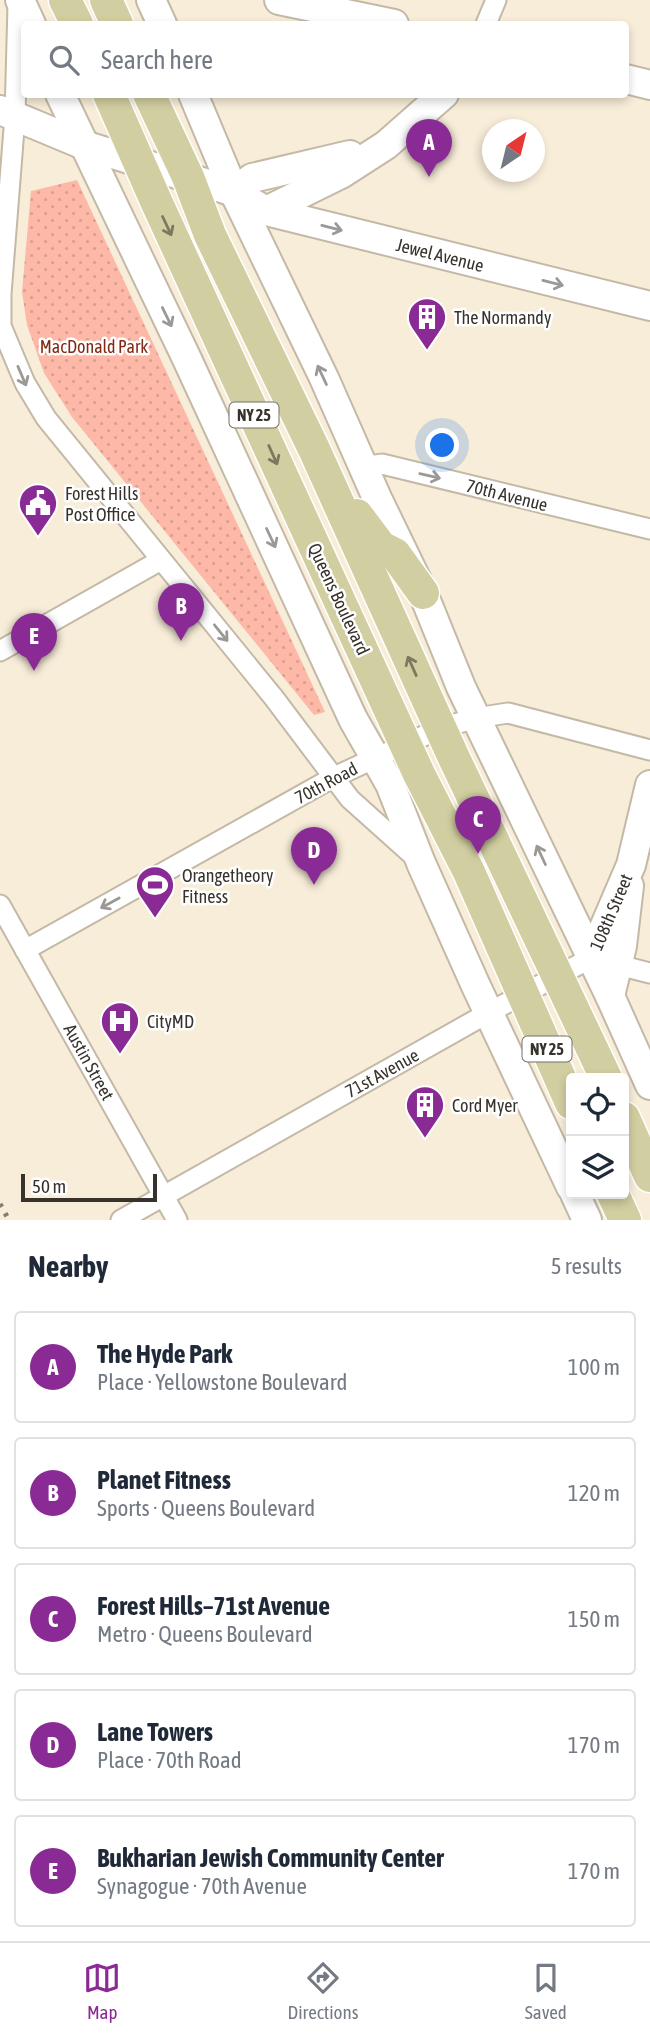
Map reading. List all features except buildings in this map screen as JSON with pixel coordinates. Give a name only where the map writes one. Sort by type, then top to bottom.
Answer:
[{"type":"main road","points":[[65,0],[76,21]]},
{"type":"main road","points":[[106,0],[116,21]]},
{"type":"main road","name":"Queens Boulevard","points":[[111,98],[406,744],[469,872],[566,1092]]},
{"type":"main road","name":"NY 25","points":[[151,98],[188,177],[211,235],[321,464],[440,728],[604,1073]]},
{"type":"main road","points":[[321,464],[381,547],[395,554],[423,593]]},
{"type":"main road","points":[[629,1129],[650,1176]]},
{"type":"main road","points":[[615,1199],[625,1220]]},
{"type":"street","name":"Queens Boulevard","points":[[19,0],[30,21]]},
{"type":"street","name":"Queens Boulevard","points":[[19,0],[7,113],[1,326],[34,401],[274,698],[350,799],[421,863]]},
{"type":"street","points":[[151,0],[161,21]]},
{"type":"street","points":[[279,0],[380,21]]},
{"type":"street","points":[[487,21],[496,0]]},
{"type":"street","points":[[629,80],[650,85]]},
{"type":"street","name":"Queens Boulevard","points":[[62,98],[243,476],[353,719],[390,784],[421,863],[488,1013],[566,1177]]},
{"type":"street","points":[[195,98],[234,192],[423,593],[476,718],[604,962],[610,996],[650,1085]]},
{"type":"street","points":[[266,211],[341,174],[386,145],[439,98]]},
{"type":"street","name":"Jewel Avenue","points":[[7,113],[84,145],[234,192],[266,211],[650,306]]},
{"type":"street","points":[[234,192],[252,178],[291,171],[386,145]]},
{"type":"street","name":"70th Avenue","points":[[363,467],[382,464],[650,529]]},
{"type":"street","points":[[0,651],[161,560]]},
{"type":"street","name":"70th Road","points":[[25,950],[334,777],[440,728],[508,713],[650,750]]},
{"type":"street","name":"108th Street","points":[[604,962],[650,785]]},
{"type":"street","name":"Austin Street","points":[[0,905],[177,1220]]},
{"type":"street","points":[[604,962],[650,973]]},
{"type":"street","name":"71st Avenue","points":[[121,1220],[488,1013],[558,976],[604,962]]},
{"type":"street","points":[[577,1199],[587,1220]]},
{"type":"green space","name":"MacDonald Park","points":[[77,180],[325,712],[314,715],[72,417],[44,373],[27,325],[22,292],[31,191]]},
{"type":"railway","points":[[0,1204],[9,1220]]},
{"type":"place","name":"The Hyde Park","points":[[429,177]]},
{"type":"place","name":"The Normandy","points":[[427,351]]},
{"type":"place","name":"Forest Hills Post Office","points":[[38,537]]},
{"type":"place","name":"Planet Fitness","points":[[181,641]]},
{"type":"place","name":"Bukharian Jewish Community Center","points":[[34,671]]},
{"type":"place","name":"Forest Hills–71st Avenue","points":[[478,854]]},
{"type":"place","name":"Lane Towers","points":[[314,885]]},
{"type":"place","name":"Orangetheory Fitness","points":[[155,919]]},
{"type":"place","name":"CityMD","points":[[120,1055]]},
{"type":"place","name":"Cord Myer","points":[[425,1139]]}]
